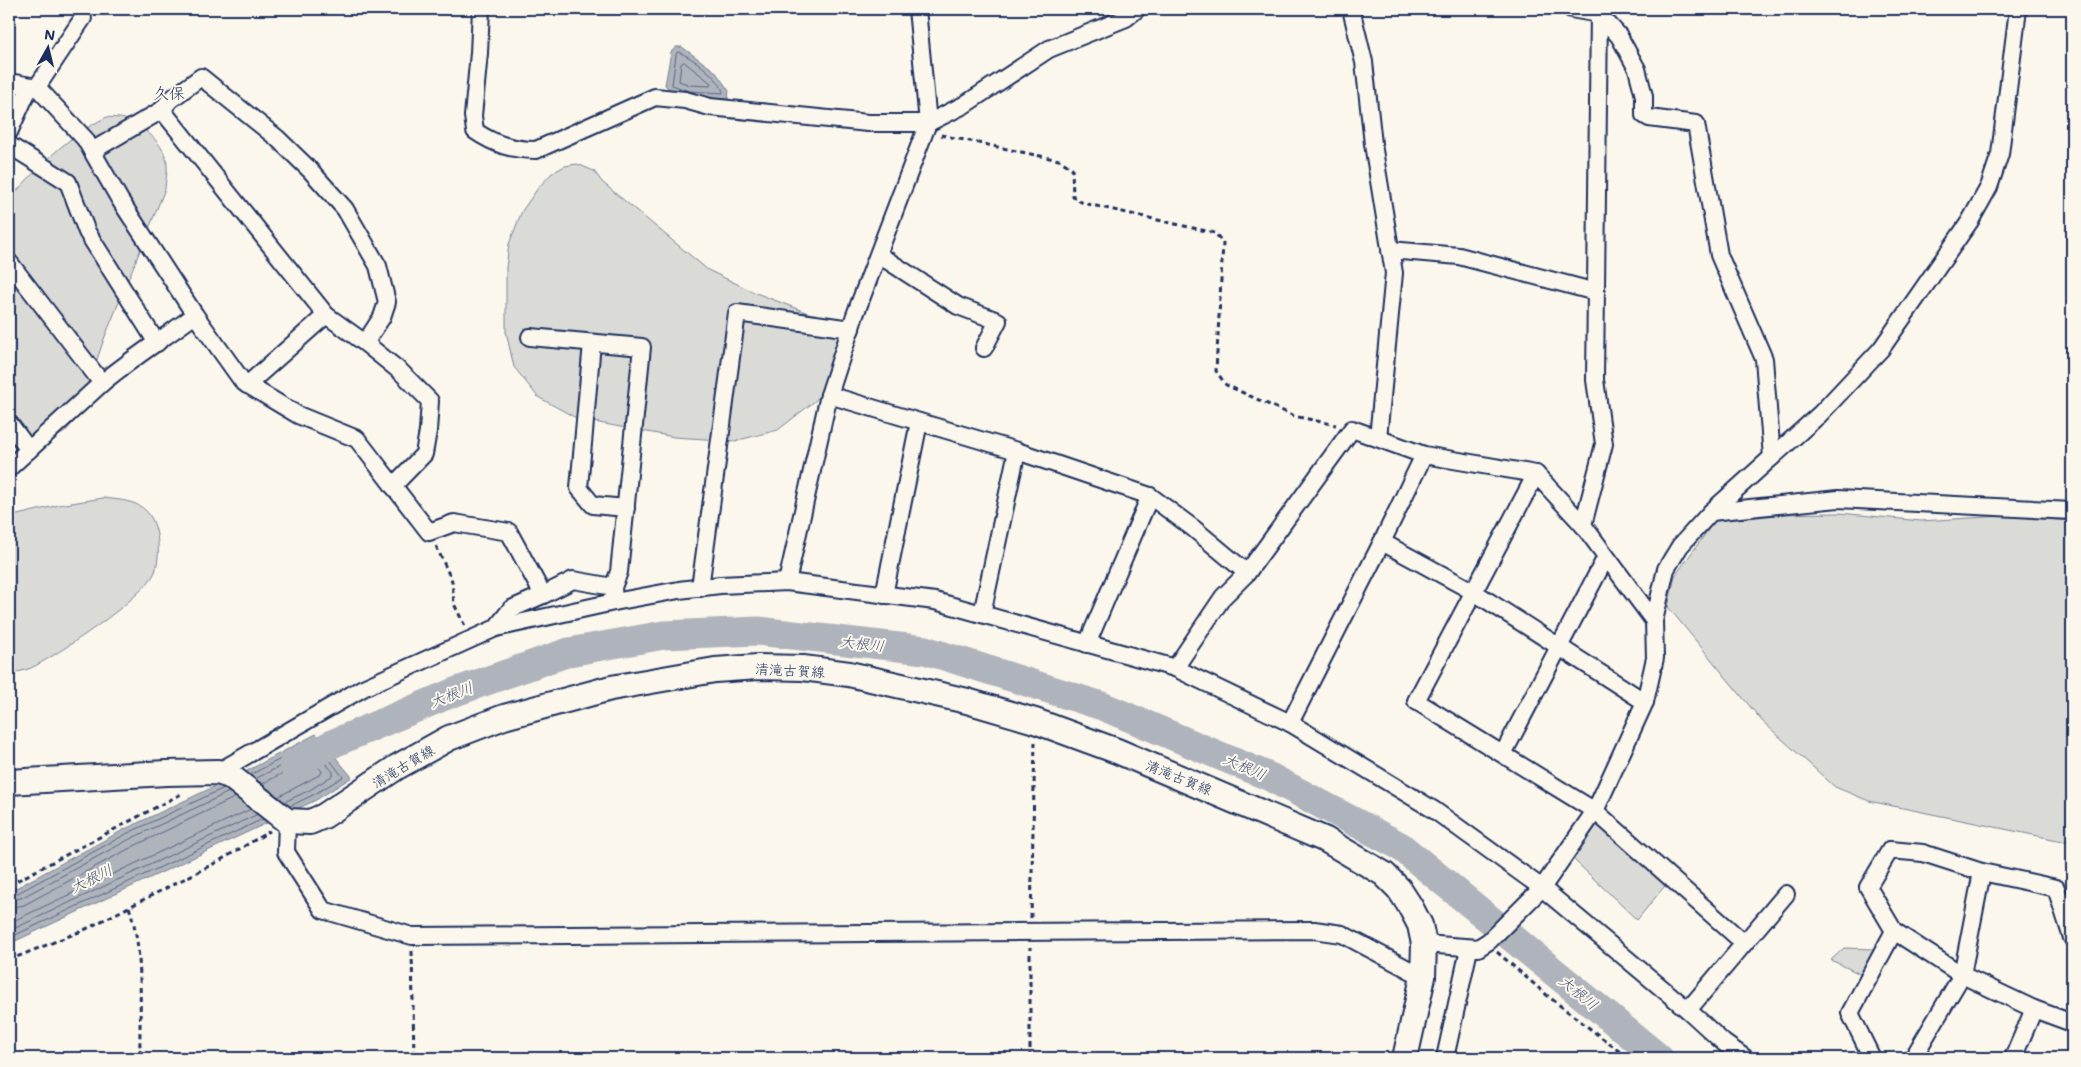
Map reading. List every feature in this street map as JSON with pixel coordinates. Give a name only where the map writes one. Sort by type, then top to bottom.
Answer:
[{"type":"main road","name":"清滝古賀線","points":[[283,818],[310,822],[324,816],[396,767],[449,738],[504,717],[611,688],[715,670],[758,667],[803,668],[849,674],[967,701],[1035,721],[1117,751],[1326,840],[1384,874],[1399,889],[1420,925],[1424,944],[1423,977],[1405,1058]]},
{"type":"main road","points":[[9,782],[166,773],[224,774],[283,818]]},
{"type":"street","points":[[481,9],[473,116],[475,130],[490,141],[517,150],[536,150],[655,97],[684,100],[710,107],[851,121],[928,123],[964,105],[1049,49],[1126,18],[1137,9]]},
{"type":"street","points":[[787,582],[829,395],[851,329],[928,123],[917,9]]},
{"type":"street","points":[[1351,9],[1364,62],[1373,144],[1394,273],[1378,438]]},
{"type":"street","points":[[1571,9],[1599,12],[1619,36],[1637,69],[1644,96],[1644,115],[1649,118],[1696,124],[1719,255],[1764,359],[1772,457]]},
{"type":"street","points":[[1445,1058],[1480,945],[1540,890],[1595,811],[1645,702],[1655,658],[1654,621],[1666,569],[1680,546],[1711,512],[1820,414],[1881,349],[1956,244],[1989,187],[2000,154],[2018,9]]},
{"type":"street","points":[[1582,525],[1604,444],[1595,380],[1599,12]]},
{"type":"street","points":[[9,132],[33,87],[83,18]]},
{"type":"street","points":[[92,151],[162,110],[170,100],[201,77],[277,138],[339,202],[378,266],[387,302],[382,317],[365,343]]},
{"type":"street","points":[[9,82],[33,87],[85,139],[120,200],[195,315],[243,382],[298,414],[357,439],[429,532],[454,523],[509,532],[543,594]]},
{"type":"street","points":[[162,110],[326,315],[401,372],[430,401],[424,454],[393,486]]},
{"type":"street","points":[[9,145],[68,182],[86,232],[157,343]]},
{"type":"street","points":[[1390,250],[1459,256],[1596,292]]},
{"type":"street","points":[[879,255],[958,306],[998,321],[984,348]]},
{"type":"street","points":[[9,262],[102,383]]},
{"type":"street","points":[[700,588],[737,313],[851,329]]},
{"type":"street","points":[[9,468],[131,359],[157,343],[195,315]]},
{"type":"street","points":[[247,385],[326,315]]},
{"type":"street","points":[[530,337],[642,347],[619,572],[614,594]]},
{"type":"street","points":[[592,343],[579,488],[592,505],[626,508]]},
{"type":"street","points":[[829,395],[1017,451],[1150,496],[1193,528],[1247,573]]},
{"type":"street","points":[[884,595],[919,422]]},
{"type":"street","points":[[9,423],[29,450]]},
{"type":"street","points":[[1175,668],[1224,597],[1247,573],[1352,429],[1424,456],[1536,474],[1582,525],[1654,621]]},
{"type":"street","points":[[982,614],[1017,451]]},
{"type":"street","points":[[1290,722],[1424,456]]},
{"type":"street","points":[[1536,474],[1416,701],[1595,811],[1744,943]]},
{"type":"street","points":[[1088,644],[1150,496]]},
{"type":"street","points":[[1711,512],[1838,499],[2072,511]]},
{"type":"street","points":[[1382,542],[1474,592],[1645,702]]},
{"type":"street","points":[[1503,754],[1606,557]]},
{"type":"street","points":[[496,628],[511,609],[573,580],[614,594]]},
{"type":"street","points":[[224,774],[363,688],[496,628],[614,594],[787,582],[935,601],[1175,668],[1290,722],[1434,810],[1540,890],[1688,1010],[1724,1043],[1745,1058]]},
{"type":"street","points":[[283,818],[286,852],[323,910],[412,936],[1314,930],[1342,934],[1423,977]]},
{"type":"street","points":[[2072,938],[2056,888],[1982,872],[1924,853],[1890,850],[1868,887],[1894,931],[1962,975],[2034,1009],[2072,1023]]},
{"type":"street","points":[[1913,1058],[1962,975],[1982,872]]},
{"type":"street","points":[[1688,1010],[1786,894]]},
{"type":"street","points":[[1872,1058],[1850,1013],[1894,931]]},
{"type":"street","points":[[1424,944],[1480,945]]},
{"type":"street","points":[[2013,1058],[2034,1009]]},
{"type":"path","points":[[928,123],[939,135],[1058,160],[1072,168],[1072,197],[1083,203],[1215,233],[1223,243],[1216,371],[1226,385],[1294,416],[1352,429]]},
{"type":"path","points":[[429,532],[452,581],[454,604],[471,640]]},
{"type":"path","points":[[1030,1058],[1030,931],[1035,721]]},
{"type":"path","points":[[9,884],[184,793]]},
{"type":"path","points":[[9,960],[84,930],[219,861],[283,818]]},
{"type":"path","points":[[129,907],[135,925],[138,961],[140,1058]]},
{"type":"path","points":[[412,936],[414,1058]]},
{"type":"path","points":[[1480,945],[1496,951],[1549,998],[1628,1058]]},
{"type":"shaded area","points":[[107,117],[122,118],[134,123],[153,137],[163,150],[166,158],[165,189],[104,339],[77,418],[65,432],[55,438],[28,438],[9,431],[9,200],[54,153],[79,133]]},
{"type":"shaded area","points":[[577,164],[594,171],[602,182],[708,270],[756,293],[821,318],[834,326],[843,339],[835,378],[815,401],[778,430],[735,441],[674,437],[578,419],[538,397],[514,367],[506,332],[506,268],[509,244],[522,211],[538,188],[552,173],[565,166]]},
{"type":"shaded area","points":[[103,498],[131,502],[145,510],[150,516],[154,524],[158,544],[155,572],[148,583],[135,596],[79,639],[31,668],[9,674],[9,517],[59,505]]},
{"type":"shaded area","points":[[1840,513],[1921,521],[2002,516],[2072,521],[2072,843],[1869,801],[1835,787],[1762,721],[1668,607],[1675,576],[1716,519],[1774,514]]},
{"type":"shaded area","points":[[1596,822],[1668,882],[1637,920],[1571,857]]},
{"type":"shaded area","points":[[1844,948],[1874,949],[1862,975],[1831,960]]},
{"type":"water","points":[[676,47],[682,47],[715,71],[729,91],[728,99],[686,95],[670,90],[665,85],[671,52]]},
{"type":"water","points":[[316,734],[352,777],[316,800],[9,944],[9,889],[16,888],[125,829],[245,772]]},
{"type":"waterway","name":"大根川","points":[[293,765],[334,743],[452,693],[569,652],[664,635],[758,631],[925,650],[1102,706],[1270,777],[1400,846],[1659,1058]]},
{"type":"district","name":"久保","points":[[169,92]]}]
